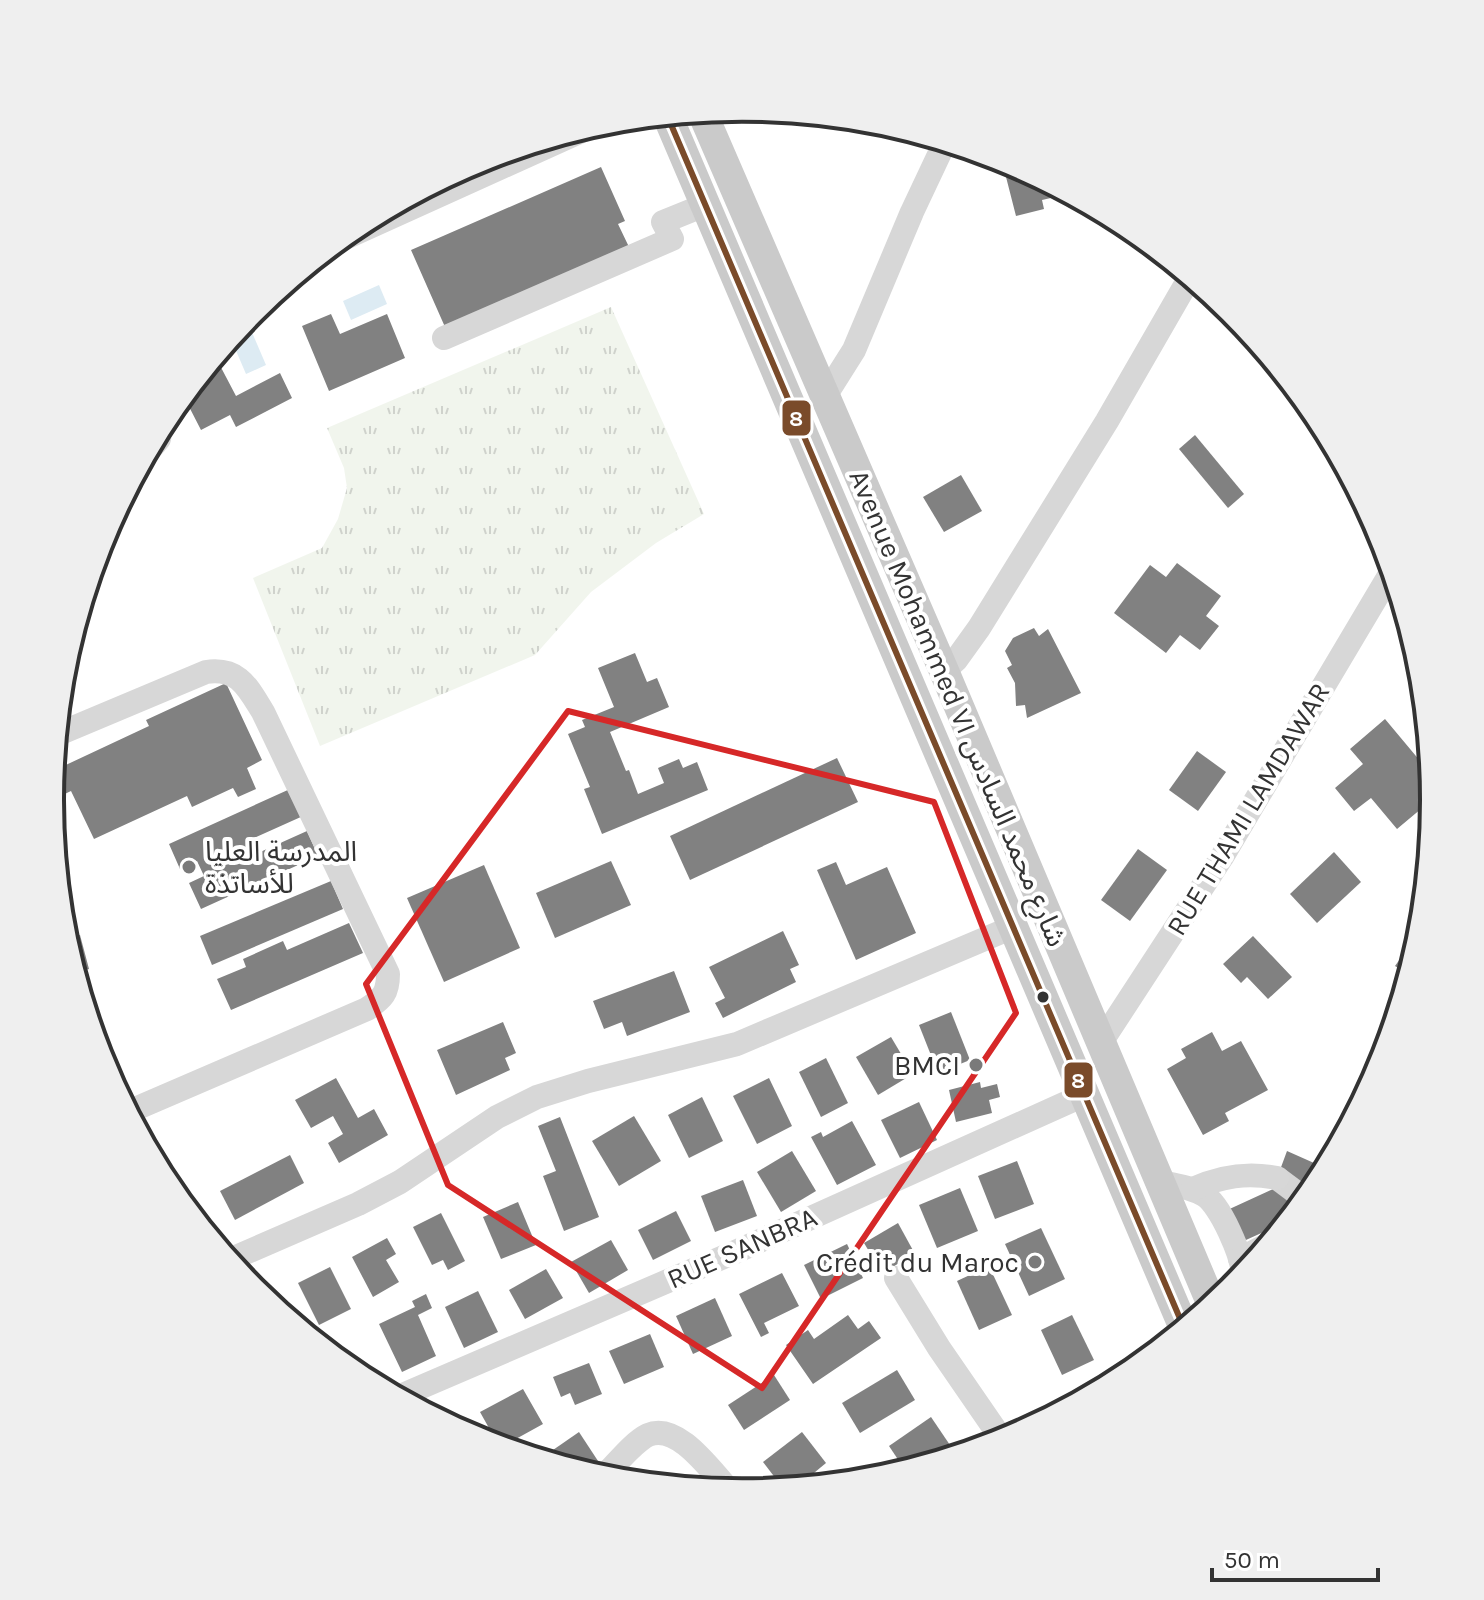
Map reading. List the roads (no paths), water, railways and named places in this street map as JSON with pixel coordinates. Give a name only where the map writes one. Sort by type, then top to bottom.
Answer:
[{"type":"main road","name":"Avenue Mohammed VI شارع محمد السادس","points":[[707,123],[944,671],[1207,1293]]},
{"type":"main road","points":[[672,126],[1180,1318]]},
{"type":"street","points":[[825,396],[854,350],[940,152]]},
{"type":"street","points":[[418,205],[508,164]]},
{"type":"street","points":[[444,338],[672,239],[663,222],[705,205]]},
{"type":"street","points":[[944,671],[979,628],[1107,421],[1185,286]]},
{"type":"street","name":"RUE THAMI LAMDAWAR","points":[[1100,1044],[1222,857],[1384,584]]},
{"type":"street","points":[[68,730],[206,672],[218,670],[233,674],[247,687],[263,712],[388,974],[388,990],[383,998],[367,1009],[138,1108]]},
{"type":"street","points":[[240,1255],[358,1204],[400,1182],[497,1117],[537,1097],[737,1044],[1013,927]]},
{"type":"street","name":"RUE SANBRA","points":[[411,1391],[733,1253],[1084,1095]]},
{"type":"street","points":[[1193,1189],[1227,1176],[1245,1174],[1277,1178]]},
{"type":"street","points":[[1160,1182],[1193,1189],[1214,1203],[1239,1260]]},
{"type":"street","points":[[896,1278],[994,1429]]},
{"type":"street","points":[[615,1466],[646,1436],[670,1433],[683,1441],[717,1477]]},
{"type":"tunnel","points":[[1277,1178],[1295,1192]]},
{"type":"place","name":"المدرسة العليا للأساتذة","points":[[189,867]]},
{"type":"place","name":"BMCI","points":[[976,1065]]},
{"type":"place","name":"Crédit du Maroc","points":[[1035,1262]]}]
